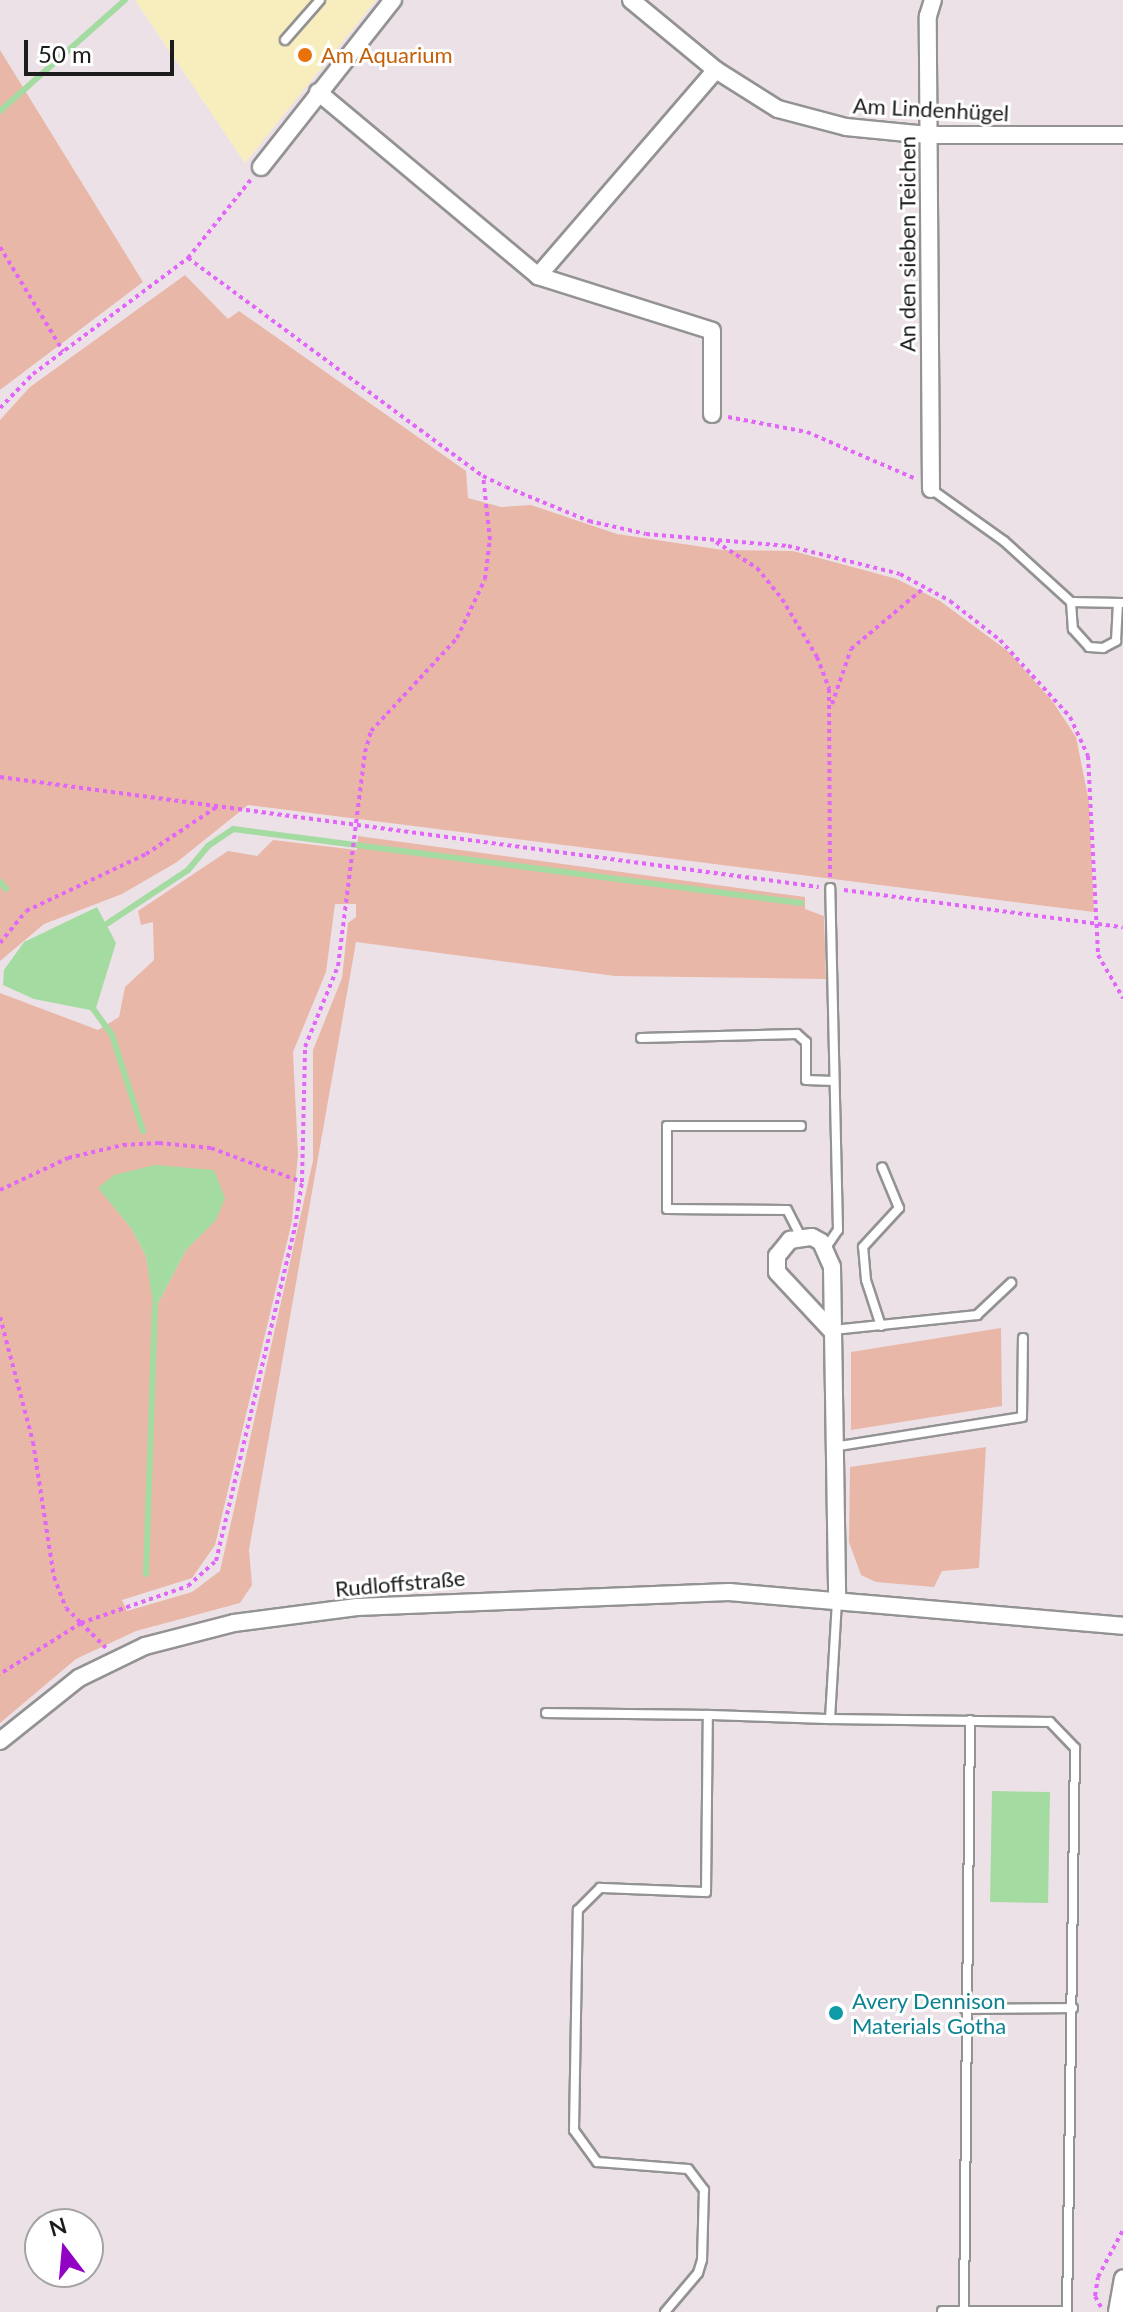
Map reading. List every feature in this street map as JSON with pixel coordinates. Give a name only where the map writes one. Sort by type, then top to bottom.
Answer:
[{"type":"street","points":[[261,167],[393,0]]},
{"type":"street","name":"Am Lindenhügel","points":[[631,0],[716,70],[778,109],[846,127],[928,135],[1123,135]]},
{"type":"street","name":"An den sieben Teichen","points":[[931,489],[928,135],[933,0]]},
{"type":"street","points":[[538,276],[716,70]]},
{"type":"street","points":[[318,92],[538,276],[712,331],[712,414]]},
{"type":"street","points":[[831,1330],[777,1272],[781,1247],[801,1237],[812,1237],[825,1249],[832,1267],[832,1448],[837,1598]]},
{"type":"street","name":"Rudloffstraße","points":[[0,1741],[44,1701],[116,1659],[184,1633],[357,1607],[729,1592],[837,1598],[1123,1626]]},
{"type":"street","points":[[1117,2312],[1123,2279]]},
{"type":"lane","points":[[285,40],[320,0]]},
{"type":"lane","points":[[931,489],[1004,541],[1071,602],[1120,603],[1116,641],[1103,648],[1080,641],[1073,629],[1071,602]]},
{"type":"lane","points":[[825,1249],[838,1230],[830,888]]},
{"type":"lane","points":[[641,1038],[797,1034],[806,1042],[806,1080],[834,1081]]},
{"type":"lane","points":[[801,1126],[667,1126],[667,1209],[787,1210],[801,1237]]},
{"type":"lane","points":[[881,1326],[866,1280],[863,1247],[899,1208],[882,1167]]},
{"type":"lane","points":[[831,1330],[977,1315],[1011,1283]]},
{"type":"lane","points":[[832,1448],[1022,1417],[1023,1338]]},
{"type":"lane","points":[[830,1719],[837,1598]]},
{"type":"lane","points":[[546,1713],[1050,1722],[1065,1733],[1075,1748],[1067,2312],[942,2311]]},
{"type":"lane","points":[[665,2312],[698,2273],[702,2260],[704,2190],[688,2169],[597,2162],[574,2130],[578,1910],[600,1888],[706,1892],[708,1715]]},
{"type":"lane","points":[[964,2311],[970,1720]]},
{"type":"lane","points":[[965,2009],[1073,2008]]},
{"type":"path","points":[[0,408],[63,351],[188,258],[261,167]]},
{"type":"path","points":[[0,249],[63,351]]},
{"type":"path","points":[[188,258],[483,476],[589,521],[847,558],[900,574],[925,587],[1000,640],[1070,717],[1088,756],[1099,925],[1098,955],[1123,998]]},
{"type":"path","points":[[712,414],[807,432],[895,466],[931,489]]},
{"type":"path","points":[[0,1674],[81,1623],[188,1586],[216,1561],[302,1182],[305,1047],[338,966],[355,823],[371,731],[457,638],[485,579],[490,540],[483,476]]},
{"type":"path","points":[[713,540],[757,568],[788,608],[817,657],[831,710],[830,888]]},
{"type":"path","points":[[831,710],[851,649],[925,587]]},
{"type":"path","points":[[0,777],[1123,927]]},
{"type":"path","points":[[0,943],[26,911],[146,854],[218,806]]},
{"type":"path","points":[[0,1190],[68,1158],[123,1145],[159,1143],[211,1148],[302,1182]]},
{"type":"path","points":[[0,1317],[33,1442],[54,1577],[66,1608],[116,1659]]},
{"type":"shaded area","points":[[135,0],[376,0],[245,163]]},
{"type":"shaded area","points":[[0,50],[143,282],[0,390]]},
{"type":"shaded area","points":[[185,275],[228,319],[239,311],[466,471],[468,498],[501,507],[531,505],[617,534],[723,550],[793,551],[897,579],[940,601],[1009,652],[1053,702],[1076,737],[1089,802],[1094,912],[248,805],[177,862],[122,894],[44,924],[0,961],[0,420],[30,387]]},
{"type":"shaded area","points":[[358,836],[805,897],[805,909],[824,916],[826,979],[615,976],[356,942],[249,1550],[252,1585],[240,1603],[136,1631],[76,1659],[0,1723],[0,993],[98,1030],[119,1017],[125,987],[154,960],[153,922],[141,925],[138,911],[228,851],[257,856],[273,840],[357,850]],"holes":[[[335,904],[356,904],[356,917],[348,923],[342,978],[313,1050],[313,1161],[220,1571],[192,1592],[127,1611],[122,1600],[192,1578],[215,1545],[292,1221],[298,1154],[293,1052],[326,972]],[[99,1188],[215,1220],[186,1250],[155,1309],[146,1256],[131,1228]]]},
{"type":"shaded area","points":[[97,907],[116,943],[95,1011],[34,999],[3,985],[4,970],[24,942]]},
{"type":"shaded area","points":[[155,1165],[214,1170],[225,1198],[216,1220],[186,1250],[154,1311],[146,1256],[131,1228],[98,1188],[114,1175]]},
{"type":"shaded area","points":[[1001,1328],[1002,1406],[851,1430],[851,1352]]},
{"type":"shaded area","points":[[986,1447],[979,1568],[942,1571],[934,1587],[876,1582],[861,1575],[849,1542],[850,1467]]},
{"type":"shaded area","points":[[992,1791],[1050,1792],[1048,1903],[990,1902]]},
{"type":"waterway","points":[[0,111],[125,0]]},
{"type":"waterway","points":[[108,923],[188,870],[208,846],[233,829],[801,903]]},
{"type":"waterway","points":[[0,882],[6,889]]},
{"type":"waterway","points":[[91,1006],[112,1035],[143,1131]]},
{"type":"waterway","points":[[146,1574],[155,1306]]},
{"type":"place","name":"Am Aquarium","points":[[305,55]]},
{"type":"place","name":"Avery Dennison Materials Gotha","points":[[836,2013]]}]
